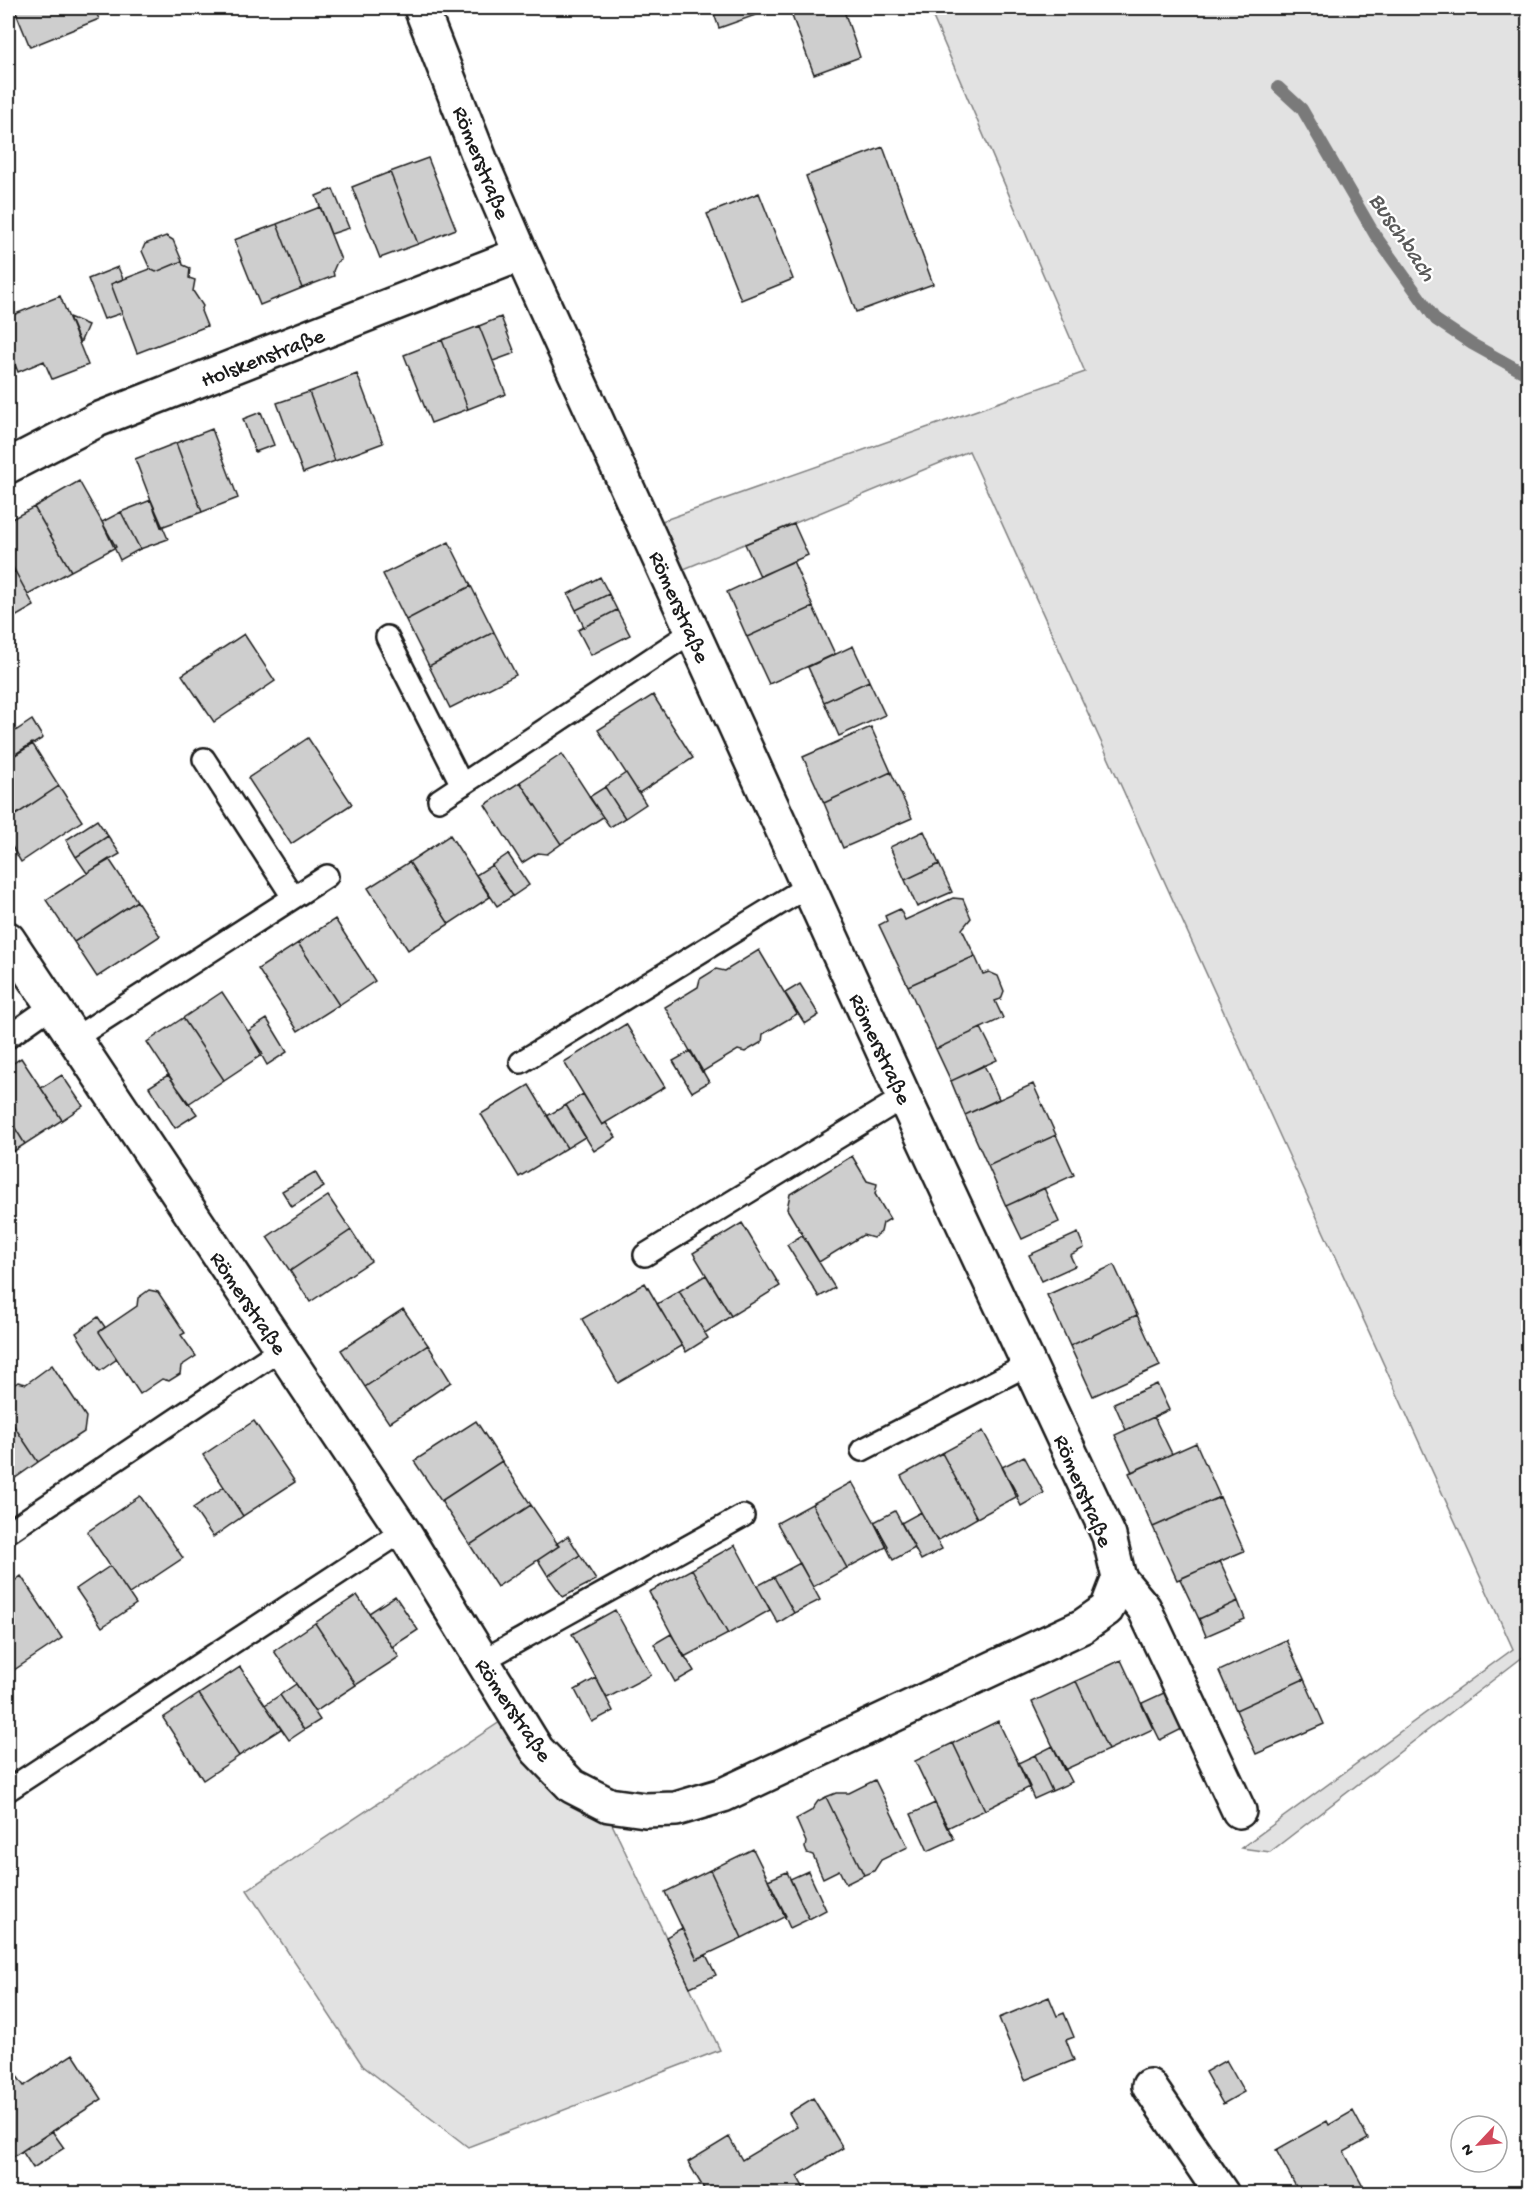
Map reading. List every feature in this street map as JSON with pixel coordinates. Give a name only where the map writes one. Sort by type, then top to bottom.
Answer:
[{"type":"street","name":"Römerstraße","points":[[8,939],[403,1531],[537,1750],[572,1786],[609,1805],[645,1810],[676,1809],[723,1795],[1083,1626],[1107,1609],[1119,1578],[1109,1536],[904,1097],[521,254],[480,159],[421,8]]},
{"type":"street","name":"Holskenstraße","points":[[8,466],[97,420],[521,254]]},
{"type":"street","points":[[1119,1578],[1144,1608],[1239,1811]]},
{"type":"street","points":[[1149,2086],[1222,2193]]},
{"type":"lane","points":[[439,800],[693,631]]},
{"type":"lane","points":[[387,637],[462,785]]},
{"type":"lane","points":[[204,759],[293,897]]},
{"type":"lane","points":[[75,1038],[327,876]]},
{"type":"lane","points":[[521,1062],[808,886]]},
{"type":"lane","points":[[8,1037],[52,1006]]},
{"type":"lane","points":[[645,1255],[904,1097]]},
{"type":"lane","points":[[8,1532],[281,1349]]},
{"type":"lane","points":[[862,1450],[1029,1364]]},
{"type":"lane","points":[[482,1661],[743,1516]]},
{"type":"lane","points":[[8,1790],[403,1531]]},
{"type":"shaded area","points":[[929,8],[1528,8],[1528,1653],[1270,1852],[1241,1848],[1513,1649],[969,451],[684,569],[662,521],[1085,372]]},
{"type":"shaded area","points":[[503,1720],[588,1813],[611,1822],[720,2050],[468,2147],[363,2066],[247,1890]]},
{"type":"building","points":[[14,8],[94,8],[99,19],[30,47]]},
{"type":"building","points":[[712,8],[775,8],[719,28]]},
{"type":"building","points":[[789,8],[843,8],[860,57],[814,74]]},
{"type":"building","points":[[883,147],[933,284],[856,312],[806,176]]},
{"type":"building","points":[[428,158],[456,229],[418,244],[390,172]]},
{"type":"building","points":[[390,172],[418,244],[380,258],[352,187]]},
{"type":"building","points":[[333,189],[349,228],[331,234],[316,196]]},
{"type":"building","points":[[759,193],[793,279],[741,300],[707,214]]},
{"type":"building","points":[[320,207],[341,260],[337,262],[333,271],[334,276],[302,288],[277,224]]},
{"type":"building","points":[[277,224],[302,288],[260,305],[234,240]]},
{"type":"building","points":[[166,236],[173,240],[182,261],[156,272],[150,269],[142,251],[145,244]]},
{"type":"building","points":[[182,261],[183,265],[190,268],[189,278],[195,280],[193,291],[203,306],[201,311],[207,326],[137,353],[111,284],[150,269],[156,272]]},
{"type":"building","points":[[118,267],[123,279],[111,284],[122,313],[104,319],[88,279]]},
{"type":"building","points":[[60,296],[88,365],[52,379],[44,361],[18,372],[8,347],[8,317]]},
{"type":"building","points":[[69,317],[88,325],[80,343]]},
{"type":"building","points":[[501,317],[515,353],[493,361],[479,326]]},
{"type":"building","points":[[479,326],[506,394],[468,409],[442,340]]},
{"type":"building","points":[[442,340],[468,409],[431,423],[404,355]]},
{"type":"building","points":[[8,347],[16,368],[8,371]]},
{"type":"building","points":[[357,374],[383,443],[335,461],[309,392]]},
{"type":"building","points":[[309,392],[335,461],[303,473],[277,403]]},
{"type":"building","points":[[261,412],[274,445],[255,452],[243,419]]},
{"type":"building","points":[[212,429],[238,498],[202,512],[176,443]]},
{"type":"building","points":[[176,443],[202,512],[161,527],[135,459]]},
{"type":"building","points":[[79,481],[116,547],[71,571],[34,507]]},
{"type":"building","points":[[151,500],[168,539],[140,549],[121,512]]},
{"type":"building","points":[[34,507],[71,571],[28,595],[8,558],[8,521]]},
{"type":"building","points":[[121,512],[140,549],[120,560],[102,522]]},
{"type":"building","points":[[794,524],[808,555],[760,576],[745,544]]},
{"type":"building","points":[[449,542],[471,586],[406,620],[383,574]]},
{"type":"building","points":[[793,561],[813,607],[747,637],[727,592]]},
{"type":"building","points":[[15,571],[34,606],[15,617],[8,603],[8,575]]},
{"type":"building","points":[[600,577],[609,594],[576,610],[568,594]]},
{"type":"building","points":[[471,586],[494,632],[429,666],[406,620]]},
{"type":"building","points":[[609,594],[617,610],[584,627],[576,610]]},
{"type":"building","points":[[8,603],[15,617],[8,621]]},
{"type":"building","points":[[813,607],[835,654],[769,684],[747,637]]},
{"type":"building","points":[[617,610],[630,635],[591,655],[578,630]]},
{"type":"building","points":[[494,632],[516,675],[450,708],[429,666]]},
{"type":"building","points":[[244,634],[275,681],[214,722],[182,675]]},
{"type":"building","points":[[853,646],[869,681],[824,702],[808,667]]},
{"type":"building","points":[[869,681],[885,715],[839,736],[824,702]]},
{"type":"building","points":[[653,695],[693,758],[639,793],[598,730]]},
{"type":"building","points":[[32,720],[43,738],[12,757],[8,749],[8,736]]},
{"type":"building","points":[[871,727],[891,772],[824,803],[803,757]]},
{"type":"building","points":[[308,738],[352,804],[291,844],[248,778]]},
{"type":"building","points":[[32,743],[59,786],[8,820],[8,759]]},
{"type":"building","points":[[562,754],[603,817],[561,844],[520,782]]},
{"type":"building","points":[[891,772],[912,818],[843,848],[824,803]]},
{"type":"building","points":[[626,773],[646,804],[625,818],[605,787]]},
{"type":"building","points":[[520,782],[561,844],[547,854],[538,853],[522,863],[485,805]]},
{"type":"building","points":[[59,786],[82,821],[21,862],[8,840],[8,820]]},
{"type":"building","points":[[605,787],[625,818],[610,827],[589,797]]},
{"type":"building","points":[[97,820],[108,836],[76,857],[66,840]]},
{"type":"building","points":[[924,831],[939,864],[905,880],[890,847]]},
{"type":"building","points":[[450,835],[490,897],[449,924],[409,862]]},
{"type":"building","points":[[108,836],[120,854],[87,873],[76,857]]},
{"type":"building","points":[[508,854],[529,885],[513,896],[492,865]]},
{"type":"building","points":[[109,859],[137,901],[74,942],[46,900]]},
{"type":"building","points":[[409,862],[449,924],[408,950],[368,888]]},
{"type":"building","points":[[939,864],[952,892],[917,907],[905,880]]},
{"type":"building","points":[[492,865],[513,896],[497,906],[476,875]]},
{"type":"building","points":[[953,898],[963,899],[971,918],[962,929],[975,956],[908,986],[879,925],[887,921],[885,916],[900,909],[905,920]]},
{"type":"building","points":[[137,901],[160,936],[97,977],[74,942]]},
{"type":"building","points":[[335,919],[375,981],[339,1005],[298,943]]},
{"type":"building","points":[[298,943],[339,1005],[298,1031],[258,969]]},
{"type":"building","points":[[759,950],[797,1014],[763,1034],[762,1042],[745,1052],[738,1050],[702,1072],[665,1007],[698,987],[700,979],[716,969],[725,971]]},
{"type":"building","points":[[975,956],[983,974],[989,972],[998,976],[1004,991],[1001,999],[995,1001],[1003,1018],[936,1049],[908,986]]},
{"type":"building","points":[[800,984],[819,1015],[805,1024],[785,993]]},
{"type":"building","points":[[222,992],[263,1054],[224,1080],[183,1018]]},
{"type":"building","points":[[183,1018],[224,1080],[188,1104],[147,1042]]},
{"type":"building","points":[[267,1019],[287,1052],[267,1065],[248,1031]]},
{"type":"building","points":[[626,1024],[665,1087],[602,1125],[564,1062]]},
{"type":"building","points":[[981,1028],[997,1060],[951,1081],[936,1049]]},
{"type":"building","points":[[691,1051],[709,1082],[692,1092],[673,1061]]},
{"type":"building","points":[[21,1058],[62,1120],[25,1144],[8,1117],[8,1067]]},
{"type":"building","points":[[984,1065],[999,1099],[965,1115],[951,1081]]},
{"type":"building","points":[[62,1075],[83,1106],[62,1120],[41,1088]]},
{"type":"building","points":[[168,1075],[197,1114],[175,1128],[149,1087]]},
{"type":"building","points":[[1033,1084],[1056,1135],[988,1166],[965,1115]]},
{"type":"building","points":[[529,1085],[567,1148],[519,1177],[481,1114]]},
{"type":"building","points":[[583,1094],[602,1125],[606,1123],[616,1137],[594,1151],[566,1105]]},
{"type":"building","points":[[566,1105],[585,1137],[567,1148],[547,1116]]},
{"type":"building","points":[[8,1117],[25,1144],[8,1155]]},
{"type":"building","points":[[1056,1135],[1074,1175],[1006,1206],[988,1166]]},
{"type":"building","points":[[852,1156],[867,1181],[877,1184],[875,1194],[890,1219],[883,1223],[881,1232],[873,1238],[863,1235],[819,1262],[787,1209],[790,1194]]},
{"type":"building","points":[[315,1172],[324,1187],[292,1207],[282,1191]]},
{"type":"building","points":[[1044,1188],[1059,1222],[1022,1239],[1006,1206]]},
{"type":"building","points":[[328,1196],[351,1230],[290,1271],[267,1237]]},
{"type":"building","points":[[742,1223],[780,1286],[731,1316],[693,1253]]},
{"type":"building","points":[[351,1230],[371,1261],[310,1302],[290,1271]]},
{"type":"building","points":[[1078,1233],[1084,1248],[1070,1255],[1075,1266],[1042,1281],[1029,1255]]},
{"type":"building","points":[[802,1235],[835,1288],[819,1297],[787,1245]]},
{"type":"building","points":[[1114,1265],[1137,1315],[1070,1346],[1047,1295]]},
{"type":"building","points":[[706,1275],[731,1316],[705,1333],[679,1291]]},
{"type":"building","points":[[645,1283],[682,1346],[618,1383],[582,1319]]},
{"type":"building","points":[[149,1290],[158,1292],[185,1333],[181,1335],[196,1356],[181,1366],[180,1374],[169,1381],[162,1379],[140,1394],[99,1332],[137,1306],[138,1298]]},
{"type":"building","points":[[679,1291],[708,1338],[686,1352],[657,1304]]},
{"type":"building","points":[[403,1309],[428,1345],[365,1387],[341,1350]]},
{"type":"building","points":[[1137,1315],[1160,1366],[1093,1396],[1070,1346]]},
{"type":"building","points":[[98,1317],[105,1327],[99,1332],[117,1359],[100,1371],[76,1333]]},
{"type":"building","points":[[428,1345],[451,1382],[389,1423],[365,1387]]},
{"type":"building","points":[[52,1365],[86,1417],[84,1432],[38,1462],[8,1417],[8,1389],[18,1382],[26,1384]]},
{"type":"building","points":[[1157,1384],[1169,1410],[1126,1430],[1114,1403]]},
{"type":"building","points":[[8,1417],[38,1462],[8,1483]]},
{"type":"building","points":[[1154,1417],[1172,1454],[1132,1472],[1115,1435]]},
{"type":"building","points":[[254,1421],[295,1482],[243,1516],[203,1455]]},
{"type":"building","points":[[476,1421],[502,1461],[441,1501],[414,1461]]},
{"type":"building","points":[[983,1431],[1018,1496],[977,1518],[942,1453]]},
{"type":"building","points":[[1196,1443],[1220,1497],[1153,1527],[1129,1473]]},
{"type":"building","points":[[942,1453],[977,1518],[937,1541],[901,1476]]},
{"type":"building","points":[[1024,1456],[1044,1493],[1021,1506],[1002,1467]]},
{"type":"building","points":[[502,1461],[531,1505],[470,1545],[441,1501]]},
{"type":"building","points":[[852,1482],[888,1546],[847,1568],[812,1504]]},
{"type":"building","points":[[224,1487],[243,1516],[213,1537],[193,1508]]},
{"type":"building","points":[[140,1496],[183,1558],[129,1594],[87,1532]]},
{"type":"building","points":[[1220,1497],[1244,1551],[1177,1580],[1153,1527]]},
{"type":"building","points":[[812,1504],[847,1568],[813,1587],[777,1523]]},
{"type":"building","points":[[531,1505],[559,1546],[497,1587],[470,1545]]},
{"type":"building","points":[[895,1511],[915,1548],[893,1560],[874,1522]]},
{"type":"building","points":[[921,1512],[942,1549],[921,1560],[901,1523]]},
{"type":"building","points":[[568,1536],[580,1555],[548,1576],[538,1560],[559,1546],[556,1544]]},
{"type":"building","points":[[735,1545],[770,1610],[728,1634],[692,1569]]},
{"type":"building","points":[[580,1555],[596,1580],[563,1597],[548,1576]]},
{"type":"building","points":[[1220,1561],[1238,1601],[1199,1619],[1180,1579]]},
{"type":"building","points":[[800,1563],[820,1600],[794,1613],[774,1577]]},
{"type":"building","points":[[110,1566],[136,1604],[102,1627],[76,1589]]},
{"type":"building","points":[[692,1569],[728,1634],[684,1657],[649,1592]]},
{"type":"building","points":[[21,1576],[62,1638],[14,1670],[8,1660],[8,1586]]},
{"type":"building","points":[[774,1577],[794,1613],[778,1623],[757,1586]]},
{"type":"building","points":[[357,1595],[399,1657],[356,1685],[315,1623]]},
{"type":"building","points":[[395,1596],[418,1630],[392,1647],[369,1613]]},
{"type":"building","points":[[1238,1601],[1245,1619],[1206,1636],[1199,1619]]},
{"type":"building","points":[[615,1610],[651,1675],[607,1698],[572,1634]]},
{"type":"building","points":[[315,1623],[356,1685],[315,1712],[274,1651]]},
{"type":"building","points":[[671,1634],[694,1671],[675,1682],[654,1644]]},
{"type":"building","points":[[1286,1640],[1304,1679],[1236,1710],[1219,1671]]},
{"type":"building","points":[[1121,1660],[1153,1729],[1108,1750],[1076,1681]]},
{"type":"building","points":[[240,1667],[281,1729],[239,1756],[199,1694]]},
{"type":"building","points":[[596,1678],[613,1711],[592,1722],[575,1690]]},
{"type":"building","points":[[1304,1679],[1324,1724],[1256,1754],[1236,1710]]},
{"type":"building","points":[[1076,1681],[1108,1750],[1064,1770],[1032,1702]]},
{"type":"building","points":[[296,1684],[320,1720],[304,1730],[280,1695]]},
{"type":"building","points":[[1166,1692],[1184,1728],[1160,1740],[1142,1703]]},
{"type":"building","points":[[199,1694],[239,1756],[203,1780],[163,1718]]},
{"type":"building","points":[[280,1695],[304,1730],[289,1740],[265,1705]]},
{"type":"building","points":[[998,1721],[1030,1787],[985,1810],[953,1743]]},
{"type":"building","points":[[953,1743],[985,1810],[947,1828],[915,1761]]},
{"type":"building","points":[[1053,1746],[1072,1782],[1052,1791],[1035,1755]]},
{"type":"building","points":[[1035,1755],[1052,1791],[1034,1799],[1018,1763]]},
{"type":"building","points":[[875,1780],[908,1847],[881,1860],[874,1871],[864,1875],[826,1797],[836,1793],[849,1793]]},
{"type":"building","points":[[826,1797],[864,1875],[846,1884],[839,1870],[823,1878],[813,1855],[807,1853],[806,1842],[796,1819],[811,1811],[818,1801]]},
{"type":"building","points":[[935,1803],[954,1839],[928,1851],[911,1814]]},
{"type":"building","points":[[753,1849],[786,1916],[742,1938],[710,1870]]},
{"type":"building","points":[[710,1870],[742,1938],[697,1959],[665,1892]]},
{"type":"building","points":[[808,1871],[826,1910],[809,1919],[790,1879]]},
{"type":"building","points":[[787,1872],[809,1919],[790,1928],[768,1880]]},
{"type":"building","points":[[682,1928],[697,1959],[706,1955],[716,1975],[690,1987],[666,1937]]},
{"type":"building","points":[[1049,1997],[1057,2016],[1064,2013],[1074,2037],[1066,2040],[1074,2060],[1025,2080],[999,2018]]},
{"type":"building","points":[[73,2054],[102,2099],[13,2157],[8,2149],[8,2076],[14,2072],[24,2086]]},
{"type":"building","points":[[1226,2060],[1244,2092],[1223,2104],[1205,2072]]},
{"type":"building","points":[[813,2098],[843,2148],[797,2176],[807,2194],[707,2194],[688,2162],[729,2137],[742,2160],[797,2127],[789,2113]]},
{"type":"building","points":[[1353,2111],[1368,2139],[1344,2152],[1367,2194],[1300,2194],[1276,2150],[1327,2121],[1329,2125]]},
{"type":"building","points":[[52,2131],[64,2148],[33,2168],[22,2151]]},
{"type":"waterway","name":"Buschbach","points":[[1278,87],[1302,109],[1375,235],[1436,320],[1472,344],[1528,375]]}]
